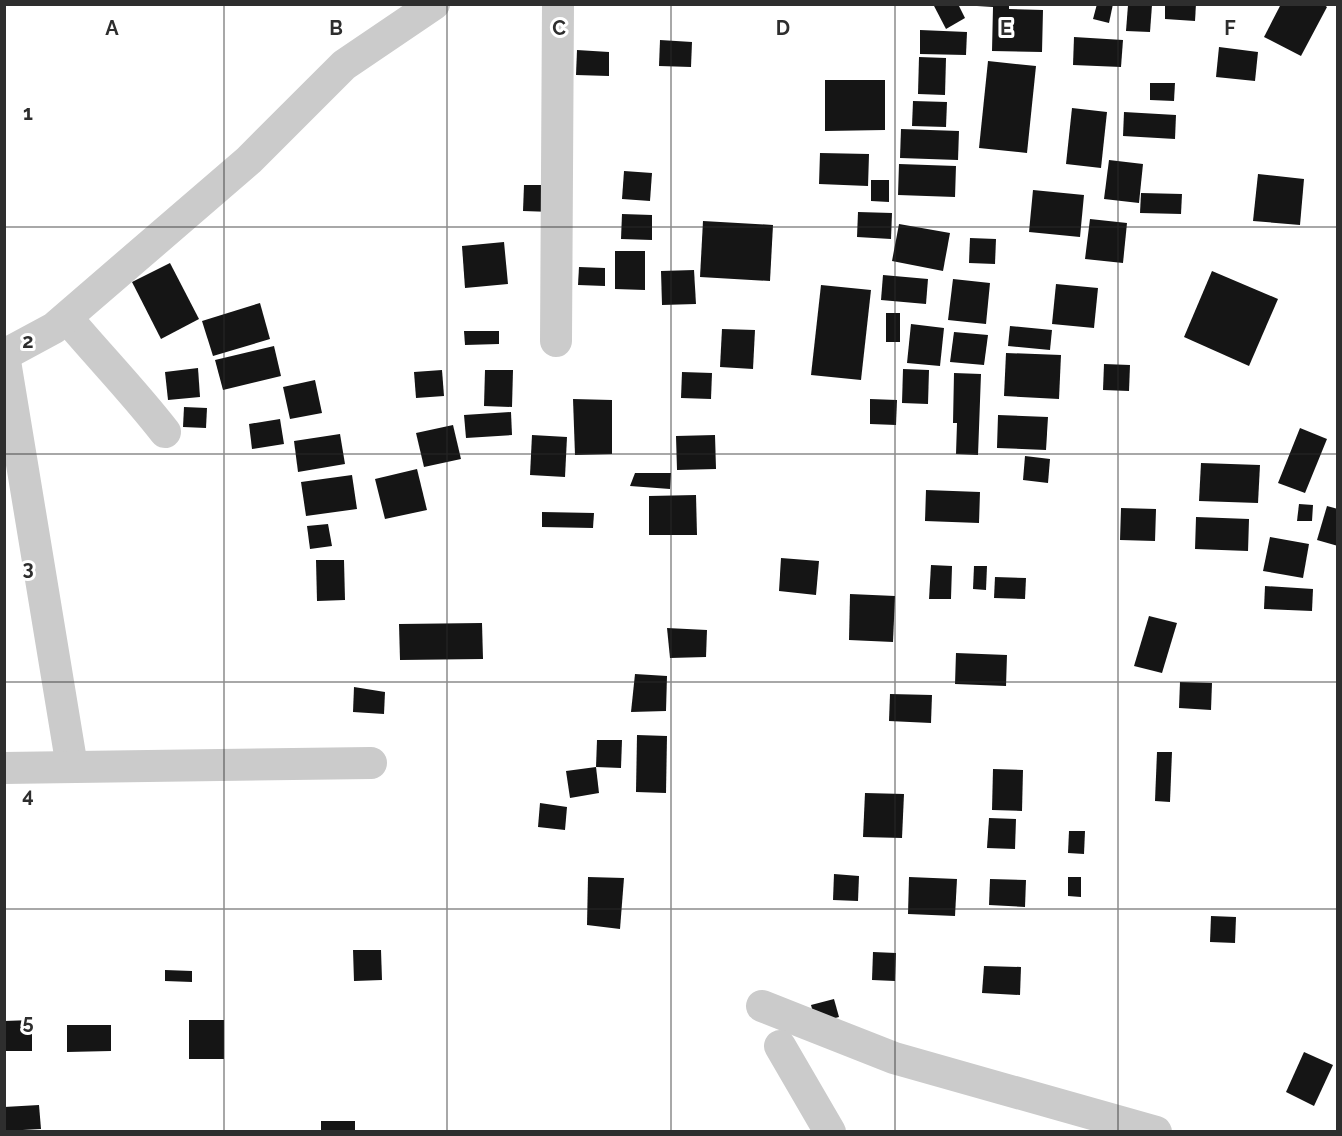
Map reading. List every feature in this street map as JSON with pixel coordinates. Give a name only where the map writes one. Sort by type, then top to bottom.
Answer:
[{"type":"street","points":[[72,767],[4,355],[54,328],[67,318],[249,160],[344,65],[434,4]]},
{"type":"street","points":[[555,341],[558,4]]},
{"type":"street","points":[[67,318],[136,394],[165,432]]},
{"type":"street","points":[[4,768],[371,763]]},
{"type":"street","points":[[762,1006],[894,1058],[1156,1131]]},
{"type":"street","points":[[780,1046],[830,1131]]},
{"type":"building","points":[[933,4],[958,4],[965,18],[946,29]]},
{"type":"building","points":[[977,4],[1009,4],[1009,9],[1043,10],[1042,52],[992,51],[993,7],[977,6]]},
{"type":"building","points":[[1097,4],[1113,4],[1109,23],[1093,19]]},
{"type":"building","points":[[1165,4],[1196,4],[1195,21],[1165,19]]},
{"type":"building","points":[[1281,4],[1323,4],[1327,7],[1301,56],[1264,37]]},
{"type":"building","points":[[1128,5],[1152,5],[1150,32],[1126,31]]},
{"type":"building","points":[[920,30],[967,32],[966,55],[920,54]]},
{"type":"building","points":[[1074,37],[1123,40],[1121,67],[1073,65]]},
{"type":"building","points":[[660,40],[692,42],[691,67],[659,66]]},
{"type":"building","points":[[1219,47],[1258,52],[1255,81],[1216,77]]},
{"type":"building","points":[[577,50],[609,52],[609,76],[576,75]]},
{"type":"building","points":[[919,57],[946,58],[945,95],[918,94]]},
{"type":"building","points":[[988,61],[1036,66],[1027,153],[979,148]]},
{"type":"building","points":[[825,80],[885,80],[885,130],[825,131]]},
{"type":"building","points":[[1150,83],[1175,83],[1174,101],[1150,100]]},
{"type":"building","points":[[913,101],[947,102],[946,127],[912,126]]},
{"type":"building","points":[[1072,108],[1107,112],[1101,168],[1066,164]]},
{"type":"building","points":[[1124,112],[1176,115],[1175,139],[1123,136]]},
{"type":"building","points":[[901,129],[959,131],[958,160],[900,158]]},
{"type":"building","points":[[820,153],[869,154],[868,186],[819,184]]},
{"type":"building","points":[[1109,160],[1143,164],[1139,203],[1104,199]]},
{"type":"building","points":[[899,164],[956,166],[955,197],[898,195]]},
{"type":"building","points":[[624,171],[652,173],[650,201],[622,199]]},
{"type":"building","points":[[1258,174],[1304,179],[1300,225],[1253,221]]},
{"type":"building","points":[[871,180],[889,180],[889,202],[871,201]]},
{"type":"building","points":[[524,185],[552,185],[552,212],[523,211]]},
{"type":"building","points":[[1033,190],[1084,195],[1080,237],[1029,232]]},
{"type":"building","points":[[1141,193],[1182,194],[1181,214],[1140,213]]},
{"type":"building","points":[[858,212],[892,213],[891,239],[857,237]]},
{"type":"building","points":[[622,214],[652,215],[652,240],[621,239]]},
{"type":"building","points":[[1090,219],[1127,223],[1123,263],[1085,259]]},
{"type":"building","points":[[703,221],[773,225],[770,281],[700,277]]},
{"type":"building","points":[[899,224],[950,233],[943,271],[892,261]]},
{"type":"building","points":[[970,238],[996,239],[995,264],[969,263]]},
{"type":"building","points":[[504,242],[508,284],[465,288],[462,246]]},
{"type":"building","points":[[615,251],[645,251],[645,290],[615,289]]},
{"type":"building","points":[[170,263],[199,319],[161,339],[132,282]]},
{"type":"building","points":[[579,267],[605,268],[605,286],[578,285]]},
{"type":"building","points":[[694,270],[696,304],[662,305],[661,271]]},
{"type":"building","points":[[1212,271],[1278,299],[1249,366],[1184,337]]},
{"type":"building","points":[[883,275],[928,279],[926,304],[881,300]]},
{"type":"building","points":[[953,279],[990,283],[986,324],[948,320]]},
{"type":"building","points":[[1056,284],[1098,288],[1094,328],[1052,324]]},
{"type":"building","points":[[821,285],[871,290],[861,380],[811,375]]},
{"type":"building","points":[[260,303],[270,339],[213,356],[202,321]]},
{"type":"building","points":[[886,313],[900,313],[900,342],[886,342]]},
{"type":"building","points":[[911,324],[944,328],[940,366],[907,363]]},
{"type":"building","points":[[1010,326],[1052,330],[1050,350],[1008,346]]},
{"type":"building","points":[[722,329],[755,330],[753,369],[720,367]]},
{"type":"building","points":[[464,331],[499,331],[499,344],[465,345]]},
{"type":"building","points":[[954,332],[988,335],[984,365],[950,362]]},
{"type":"building","points":[[274,346],[281,376],[223,390],[215,360]]},
{"type":"building","points":[[1006,353],[1061,355],[1059,399],[1004,396]]},
{"type":"building","points":[[1104,364],[1130,365],[1129,391],[1103,390]]},
{"type":"building","points":[[198,368],[200,397],[168,400],[165,372]]},
{"type":"building","points":[[903,369],[929,370],[928,404],[902,403]]},
{"type":"building","points":[[442,370],[444,396],[416,398],[414,372]]},
{"type":"building","points":[[485,370],[513,370],[512,407],[484,406]]},
{"type":"building","points":[[682,372],[712,373],[711,399],[681,398]]},
{"type":"building","points":[[954,373],[981,374],[978,455],[956,454],[957,423],[953,423]]},
{"type":"building","points":[[315,380],[322,413],[290,419],[283,387]]},
{"type":"building","points":[[573,399],[612,400],[612,454],[575,455]]},
{"type":"building","points":[[870,399],[897,400],[896,425],[870,424]]},
{"type":"building","points":[[184,407],[207,408],[206,428],[183,427]]},
{"type":"building","points":[[511,412],[512,435],[466,438],[464,415]]},
{"type":"building","points":[[998,415],[1048,417],[1046,450],[997,448]]},
{"type":"building","points":[[280,419],[284,444],[252,449],[249,424]]},
{"type":"building","points":[[453,425],[461,459],[424,467],[416,433]]},
{"type":"building","points":[[1300,428],[1327,439],[1305,493],[1278,483]]},
{"type":"building","points":[[340,434],[345,464],[298,472],[294,441]]},
{"type":"building","points":[[532,435],[567,437],[565,477],[530,475]]},
{"type":"building","points":[[715,435],[716,469],[677,470],[676,436]]},
{"type":"building","points":[[1025,456],[1050,459],[1048,483],[1023,480]]},
{"type":"building","points":[[1201,463],[1260,465],[1258,503],[1199,501]]},
{"type":"building","points":[[417,469],[427,510],[385,519],[375,479]]},
{"type":"building","points":[[635,473],[671,473],[670,489],[630,486]]},
{"type":"building","points":[[352,475],[357,509],[306,516],[301,482]]},
{"type":"building","points":[[926,490],[980,492],[979,523],[925,521]]},
{"type":"building","points":[[696,495],[697,535],[649,535],[649,496]]},
{"type":"building","points":[[1299,504],[1313,505],[1312,521],[1297,521]]},
{"type":"building","points":[[1327,506],[1338,509],[1338,546],[1317,540]]},
{"type":"building","points":[[1121,508],[1156,509],[1155,541],[1120,540]]},
{"type":"building","points":[[542,512],[594,513],[593,528],[542,527]]},
{"type":"building","points":[[1196,517],[1249,519],[1248,551],[1195,549]]},
{"type":"building","points":[[328,524],[332,546],[310,549],[307,526]]},
{"type":"building","points":[[1270,537],[1309,544],[1303,578],[1263,571]]},
{"type":"building","points":[[781,558],[819,561],[816,595],[779,591]]},
{"type":"building","points":[[316,560],[344,560],[345,600],[317,601]]},
{"type":"building","points":[[931,565],[952,566],[951,599],[929,599]]},
{"type":"building","points":[[974,566],[987,566],[986,590],[973,589]]},
{"type":"building","points":[[995,577],[1026,578],[1025,599],[994,598]]},
{"type":"building","points":[[1265,586],[1313,589],[1312,611],[1264,609]]},
{"type":"building","points":[[850,594],[895,596],[893,642],[849,640]]},
{"type":"building","points":[[1149,616],[1177,623],[1162,673],[1134,666]]},
{"type":"building","points":[[482,623],[483,659],[400,660],[399,624]]},
{"type":"building","points":[[667,628],[707,630],[706,657],[670,658]]},
{"type":"building","points":[[956,653],[1007,655],[1006,686],[955,684]]},
{"type":"building","points":[[635,674],[667,676],[666,711],[631,712]]},
{"type":"building","points":[[1180,682],[1212,683],[1211,710],[1179,708]]},
{"type":"building","points":[[354,687],[385,692],[384,714],[353,712]]},
{"type":"building","points":[[890,694],[932,695],[931,723],[889,721]]},
{"type":"building","points":[[637,735],[667,736],[666,793],[636,792]]},
{"type":"building","points":[[597,740],[622,740],[621,768],[596,767]]},
{"type":"building","points":[[1157,752],[1172,752],[1170,802],[1155,801]]},
{"type":"building","points":[[596,767],[599,793],[570,798],[566,771]]},
{"type":"building","points":[[993,769],[1023,770],[1022,811],[992,810]]},
{"type":"building","points":[[865,793],[904,794],[902,838],[863,837]]},
{"type":"building","points":[[540,803],[567,807],[565,830],[538,827]]},
{"type":"building","points":[[989,818],[1016,819],[1015,849],[987,848]]},
{"type":"building","points":[[1069,831],[1085,831],[1084,854],[1068,853]]},
{"type":"building","points":[[834,874],[859,876],[858,901],[833,900]]},
{"type":"building","points":[[588,877],[624,878],[620,929],[587,925]]},
{"type":"building","points":[[909,877],[957,879],[955,916],[908,914]]},
{"type":"building","points":[[1068,877],[1081,877],[1081,897],[1068,896]]},
{"type":"building","points":[[990,879],[1026,880],[1025,907],[989,905]]},
{"type":"building","points":[[1211,916],[1236,917],[1235,943],[1210,942]]},
{"type":"building","points":[[353,950],[381,950],[382,980],[354,981]]},
{"type":"building","points":[[873,952],[896,953],[895,981],[872,980]]},
{"type":"building","points":[[984,966],[1021,967],[1020,995],[982,993]]},
{"type":"building","points":[[165,970],[192,971],[192,982],[165,981]]},
{"type":"building","points":[[834,999],[839,1017],[816,1023],[811,1005]]},
{"type":"building","points":[[32,1020],[32,1051],[4,1051],[4,1021]]},
{"type":"building","points":[[189,1020],[224,1020],[224,1059],[189,1059]]},
{"type":"building","points":[[67,1025],[111,1025],[111,1051],[67,1052]]},
{"type":"building","points":[[1304,1052],[1333,1065],[1314,1106],[1286,1092]]},
{"type":"building","points":[[39,1105],[41,1129],[4,1131],[4,1107]]},
{"type":"building","points":[[321,1121],[355,1121],[355,1132],[321,1132]]}]
